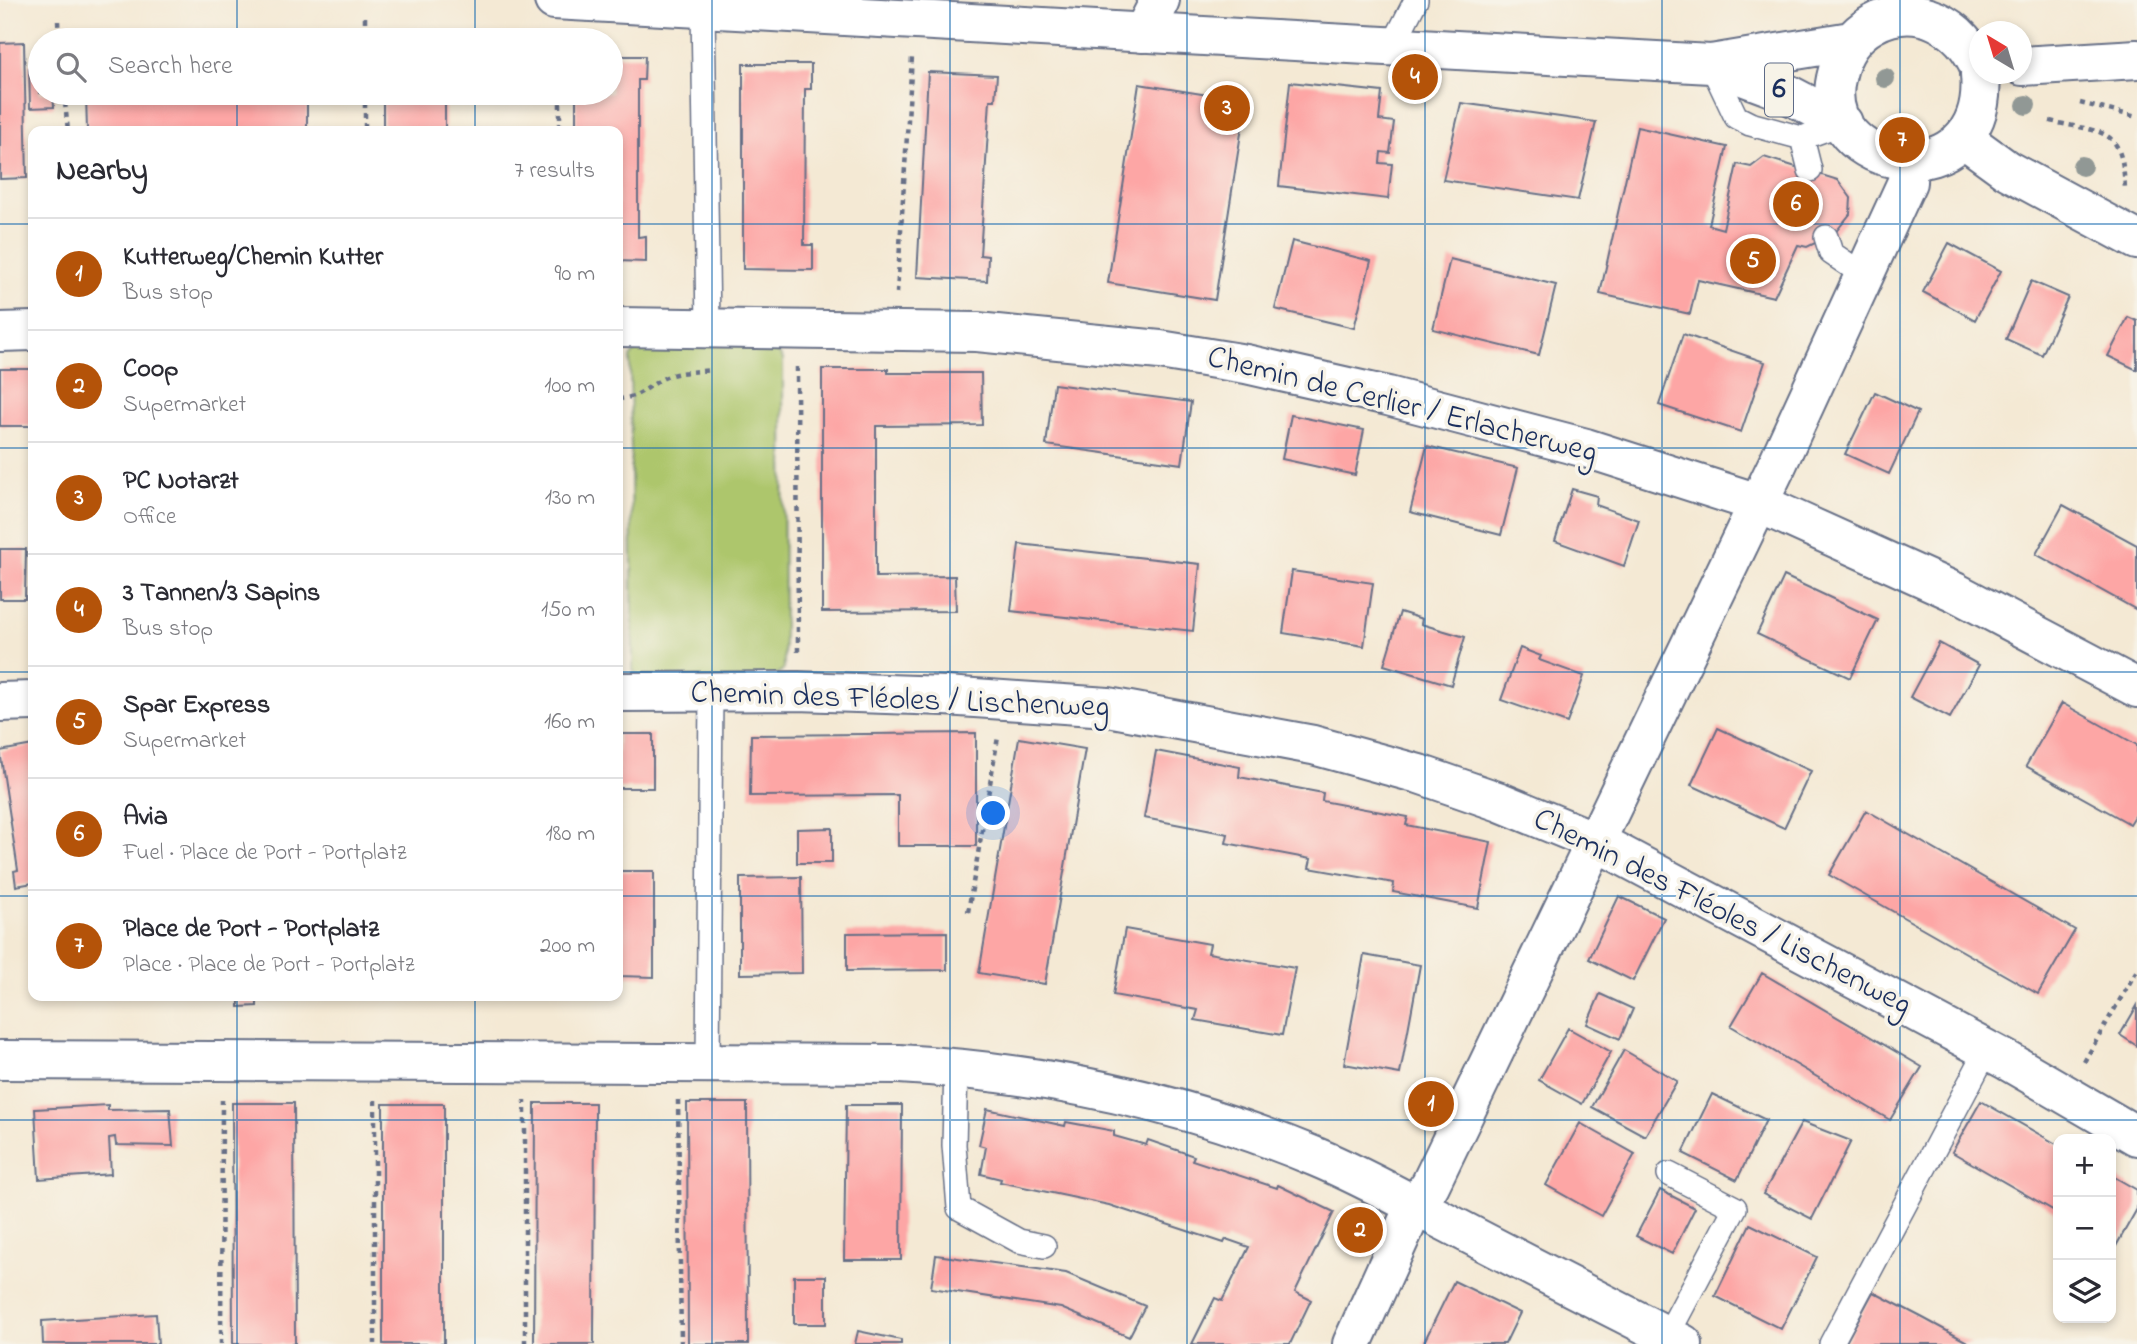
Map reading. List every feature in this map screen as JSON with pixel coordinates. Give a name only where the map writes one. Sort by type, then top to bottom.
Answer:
[{"type":"street","name":"6","points":[[554,0],[703,10],[1152,16],[1393,45],[1711,64],[1851,41]]},
{"type":"street","points":[[1969,46],[1959,34],[1949,11],[1883,18],[1851,41],[1840,60],[1835,80],[1836,102],[1843,123],[1854,139],[1870,151],[1888,159],[1908,162],[1929,159],[1947,151],[1963,138],[1976,118],[1982,94],[1981,84]]},
{"type":"street","points":[[2032,65],[2137,59]]},
{"type":"street","name":"6","points":[[1711,64],[1780,90],[1843,123]]},
{"type":"street","points":[[1963,138],[2007,170],[2137,240]]},
{"type":"street","points":[[1352,1344],[1415,1205],[1430,1185],[1597,842],[1619,789],[1865,276],[1907,182],[1908,162]]},
{"type":"street","name":"Chemin de Cerlier / Erlacherweg","points":[[623,327],[894,328],[1035,337],[1160,350],[1246,364],[1388,396],[1586,448],[1758,503],[1955,592],[2137,688]]},
{"type":"street","points":[[0,332],[28,331]]},
{"type":"street","name":"Chemin des Fléoles / Lischenweg","points":[[623,692],[798,691],[1006,699],[1108,707],[1313,745],[1431,778],[1597,842],[1987,1050],[2137,1136]]},
{"type":"street","points":[[0,702],[28,701]]},
{"type":"street","points":[[0,1060],[956,1067],[1060,1080],[1123,1092],[1242,1129],[1316,1157],[1415,1205],[1657,1337]]},
{"type":"lane","points":[[1393,45],[1416,0]]},
{"type":"lane","points":[[703,10],[708,326]]},
{"type":"lane","points":[[1711,64],[1736,117],[1750,124],[1802,138],[1843,123]]},
{"type":"lane","points":[[1802,138],[1810,170]]},
{"type":"lane","points":[[1826,237],[1830,254],[1865,276]]},
{"type":"lane","points":[[693,1063],[711,692]]},
{"type":"lane","points":[[1831,1344],[1987,1050]]},
{"type":"lane","points":[[956,1067],[954,1145],[959,1208],[1019,1241],[1044,1246]]},
{"type":"lane","points":[[1657,1337],[1735,1208],[1669,1174]]},
{"type":"path","points":[[365,17],[365,28]]},
{"type":"path","points":[[58,20],[58,28]]},
{"type":"path","points":[[894,328],[912,50]]},
{"type":"path","points":[[2076,102],[2137,117]]},
{"type":"path","points":[[65,105],[67,126]]},
{"type":"path","points":[[365,105],[365,126]]},
{"type":"path","points":[[560,105],[560,126]]},
{"type":"path","points":[[2050,121],[2103,133],[2114,141],[2123,157],[2125,197]]},
{"type":"path","points":[[797,328],[798,691]]},
{"type":"path","points":[[784,368],[797,368]]},
{"type":"path","points":[[623,398],[645,393],[662,380],[678,373],[716,370]]},
{"type":"path","points":[[968,912],[1006,699]]},
{"type":"path","points":[[2084,1063],[2137,970]]},
{"type":"path","points":[[205,1061],[223,1103],[221,1344]]},
{"type":"path","points":[[375,1062],[375,1344]]},
{"type":"path","points":[[525,1063],[525,1344]]},
{"type":"path","points":[[681,1344],[693,1063]]},
{"type":"green space","points":[[773,345],[783,359],[784,669],[771,679],[640,679],[633,670],[630,357],[640,346]]},
{"type":"building","points":[[24,42],[27,178],[0,179],[0,43]]},
{"type":"building","points":[[623,56],[645,56],[644,80],[638,80],[638,237],[646,236],[646,262],[623,261],[623,126],[576,126],[576,105],[623,105]]},
{"type":"building","points":[[743,64],[811,64],[811,89],[805,89],[804,245],[813,245],[813,270],[743,269]]},
{"type":"building","points":[[928,72],[997,75],[995,100],[990,100],[980,255],[988,256],[987,281],[917,277]]},
{"type":"building","points":[[1290,82],[1382,92],[1379,120],[1394,122],[1390,153],[1381,152],[1380,163],[1392,164],[1388,199],[1279,186]]},
{"type":"building","points":[[1139,84],[1246,101],[1215,300],[1108,283]]},
{"type":"building","points":[[1461,103],[1596,122],[1578,200],[1443,180]]},
{"type":"building","points":[[30,105],[54,105],[54,107],[30,108]]},
{"type":"building","points":[[86,105],[307,105],[307,126],[87,126]]},
{"type":"building","points":[[383,105],[445,105],[445,126],[383,126]]},
{"type":"building","points":[[1637,127],[1727,147],[1709,225],[1723,229],[1737,164],[1751,167],[1764,157],[1838,180],[1851,198],[1850,214],[1834,234],[1807,247],[1798,245],[1774,297],[1698,280],[1690,314],[1600,294]]},
{"type":"building","points":[[1292,241],[1371,261],[1354,328],[1275,309]]},
{"type":"building","points":[[1949,243],[2001,271],[1975,320],[1923,292]]},
{"type":"building","points":[[1450,259],[1556,285],[1539,355],[1433,329]]},
{"type":"building","points":[[2031,281],[2068,297],[2042,355],[2006,339]]},
{"type":"building","points":[[2128,317],[2137,321],[2137,370],[2108,356]]},
{"type":"building","points":[[1683,334],[1765,362],[1741,432],[1659,405]]},
{"type":"building","points":[[0,369],[28,369],[28,426],[0,426]]},
{"type":"building","points":[[822,369],[888,369],[888,373],[981,373],[982,425],[876,426],[876,577],[955,576],[956,611],[822,612]]},
{"type":"building","points":[[1054,384],[1191,402],[1182,464],[1046,445]]},
{"type":"building","points":[[1875,392],[1918,412],[1889,474],[1845,454]]},
{"type":"building","points":[[1291,415],[1364,430],[1355,475],[1282,459]]},
{"type":"building","points":[[1427,446],[1518,468],[1501,535],[1410,512]]},
{"type":"building","points":[[1572,489],[1597,496],[1596,505],[1639,520],[1624,566],[1555,541]]},
{"type":"building","points":[[2063,505],[2137,545],[2137,610],[2036,554]]},
{"type":"building","points":[[1019,544],[1200,564],[1193,631],[1011,611]]},
{"type":"building","points":[[0,549],[26,549],[25,599],[0,599]]},
{"type":"building","points":[[1292,571],[1373,583],[1364,646],[1283,633]]},
{"type":"building","points":[[1784,576],[1878,620],[1850,678],[1757,634]]},
{"type":"building","points":[[1400,612],[1422,619],[1421,624],[1465,637],[1451,685],[1384,665]]},
{"type":"building","points":[[1939,643],[1979,665],[1950,718],[1910,697]]},
{"type":"building","points":[[1520,648],[1541,656],[1539,660],[1584,676],[1567,723],[1501,700]]},
{"type":"building","points":[[2062,703],[2137,745],[2137,813],[2130,824],[2026,766]]},
{"type":"building","points":[[1718,728],[1811,771],[1784,828],[1691,785]]},
{"type":"building","points":[[976,733],[976,846],[898,846],[898,795],[750,796],[751,735]]},
{"type":"building","points":[[623,734],[653,734],[653,788],[623,788]]},
{"type":"building","points":[[1019,738],[1085,749],[1045,984],[979,973]]},
{"type":"building","points":[[28,746],[28,884],[16,886],[14,871],[18,870],[0,751]]},
{"type":"building","points":[[1156,751],[1240,767],[1239,777],[1323,793],[1322,801],[1408,817],[1406,825],[1491,842],[1478,908],[1393,892],[1394,883],[1309,868],[1311,859],[1226,843],[1228,834],[1144,818]]},
{"type":"building","points":[[1866,810],[2075,930],[2038,994],[1829,875]]},
{"type":"building","points":[[832,828],[832,863],[797,863],[797,829]]},
{"type":"building","points":[[623,871],[654,871],[654,977],[623,976]]},
{"type":"building","points":[[801,877],[802,973],[740,974],[740,878]]},
{"type":"building","points":[[1619,896],[1664,918],[1633,981],[1589,959]]},
{"type":"building","points":[[1125,929],[1210,944],[1208,953],[1295,968],[1282,1035],[1195,1020],[1198,1010],[1113,995]]},
{"type":"building","points":[[947,932],[947,970],[847,971],[847,933]]},
{"type":"building","points":[[1364,955],[1420,965],[1400,1074],[1344,1064]]},
{"type":"building","points":[[1762,973],[1922,1067],[1890,1120],[1731,1026]]},
{"type":"building","points":[[1600,994],[1633,1009],[1620,1039],[1587,1024]]},
{"type":"building","points":[[239,1001],[257,1001],[257,1006],[239,1007]]},
{"type":"building","points":[[2137,1006],[2137,1046],[2120,1035]]},
{"type":"building","points":[[1568,1028],[1611,1052],[1582,1104],[1539,1080]]},
{"type":"building","points":[[1624,1050],[1677,1081],[1645,1136],[1592,1107]]},
{"type":"building","points":[[1422,1093],[1427,1093],[1429,1099],[1421,1117],[1416,1119],[1411,1113]]},
{"type":"building","points":[[1712,1094],[1766,1120],[1737,1180],[1683,1153]]},
{"type":"building","points":[[1981,1101],[2053,1142],[2053,1210],[1952,1152]]},
{"type":"building","points":[[232,1103],[294,1103],[295,1344],[233,1344]]},
{"type":"building","points":[[535,1103],[595,1103],[594,1344],[534,1344]]},
{"type":"building","points":[[687,1103],[747,1103],[748,1344],[688,1344]]},
{"type":"building","points":[[383,1104],[444,1104],[444,1344],[383,1344]]},
{"type":"building","points":[[108,1105],[108,1110],[170,1109],[173,1146],[116,1145],[115,1137],[109,1138],[111,1174],[39,1179],[35,1109]]},
{"type":"building","points":[[846,1105],[902,1105],[901,1260],[844,1260]]},
{"type":"building","points":[[987,1109],[1065,1126],[1066,1122],[1114,1131],[1114,1136],[1146,1145],[1148,1140],[1194,1156],[1192,1160],[1277,1188],[1278,1185],[1334,1212],[1295,1292],[1311,1300],[1290,1344],[1192,1344],[1215,1298],[1222,1301],[1249,1247],[1226,1239],[1224,1243],[1109,1205],[1000,1182],[1001,1179],[981,1174],[986,1147],[979,1145]]},
{"type":"building","points":[[1802,1122],[1851,1141],[1812,1219],[1763,1194]]},
{"type":"building","points":[[1580,1123],[1635,1154],[1601,1216],[1546,1185]]},
{"type":"building","points":[[2116,1178],[2137,1190],[2137,1209],[2116,1246]]},
{"type":"building","points":[[1660,1190],[1695,1208],[1672,1254],[1636,1236]]},
{"type":"building","points":[[1750,1224],[1817,1257],[1781,1329],[1715,1296]]},
{"type":"building","points":[[936,1255],[1066,1273],[1145,1306],[1129,1337],[1061,1308],[931,1288]]},
{"type":"building","points":[[794,1276],[826,1276],[826,1324],[794,1324]]},
{"type":"building","points":[[1454,1281],[1520,1313],[1505,1344],[1423,1344]]},
{"type":"building","points":[[1873,1292],[1923,1318],[1971,1344],[1845,1344]]},
{"type":"building","points":[[156,1314],[158,1344],[43,1344],[42,1321]]},
{"type":"building","points":[[858,1331],[901,1340],[901,1344],[855,1344]]},
{"type":"place","name":"3 Tannen/3 Sapins","points":[[1415,77]]},
{"type":"place","name":"PC Notarzt","points":[[1227,108]]},
{"type":"place","name":"Place de Port - Portplatz","points":[[1902,140]]},
{"type":"place","name":"Avia","points":[[1796,204]]},
{"type":"place","name":"Spar Express","points":[[1753,261]]},
{"type":"place","name":"Kutterweg/Chemin Kutter","points":[[1431,1104]]},
{"type":"place","name":"Coop","points":[[1360,1230]]}]
